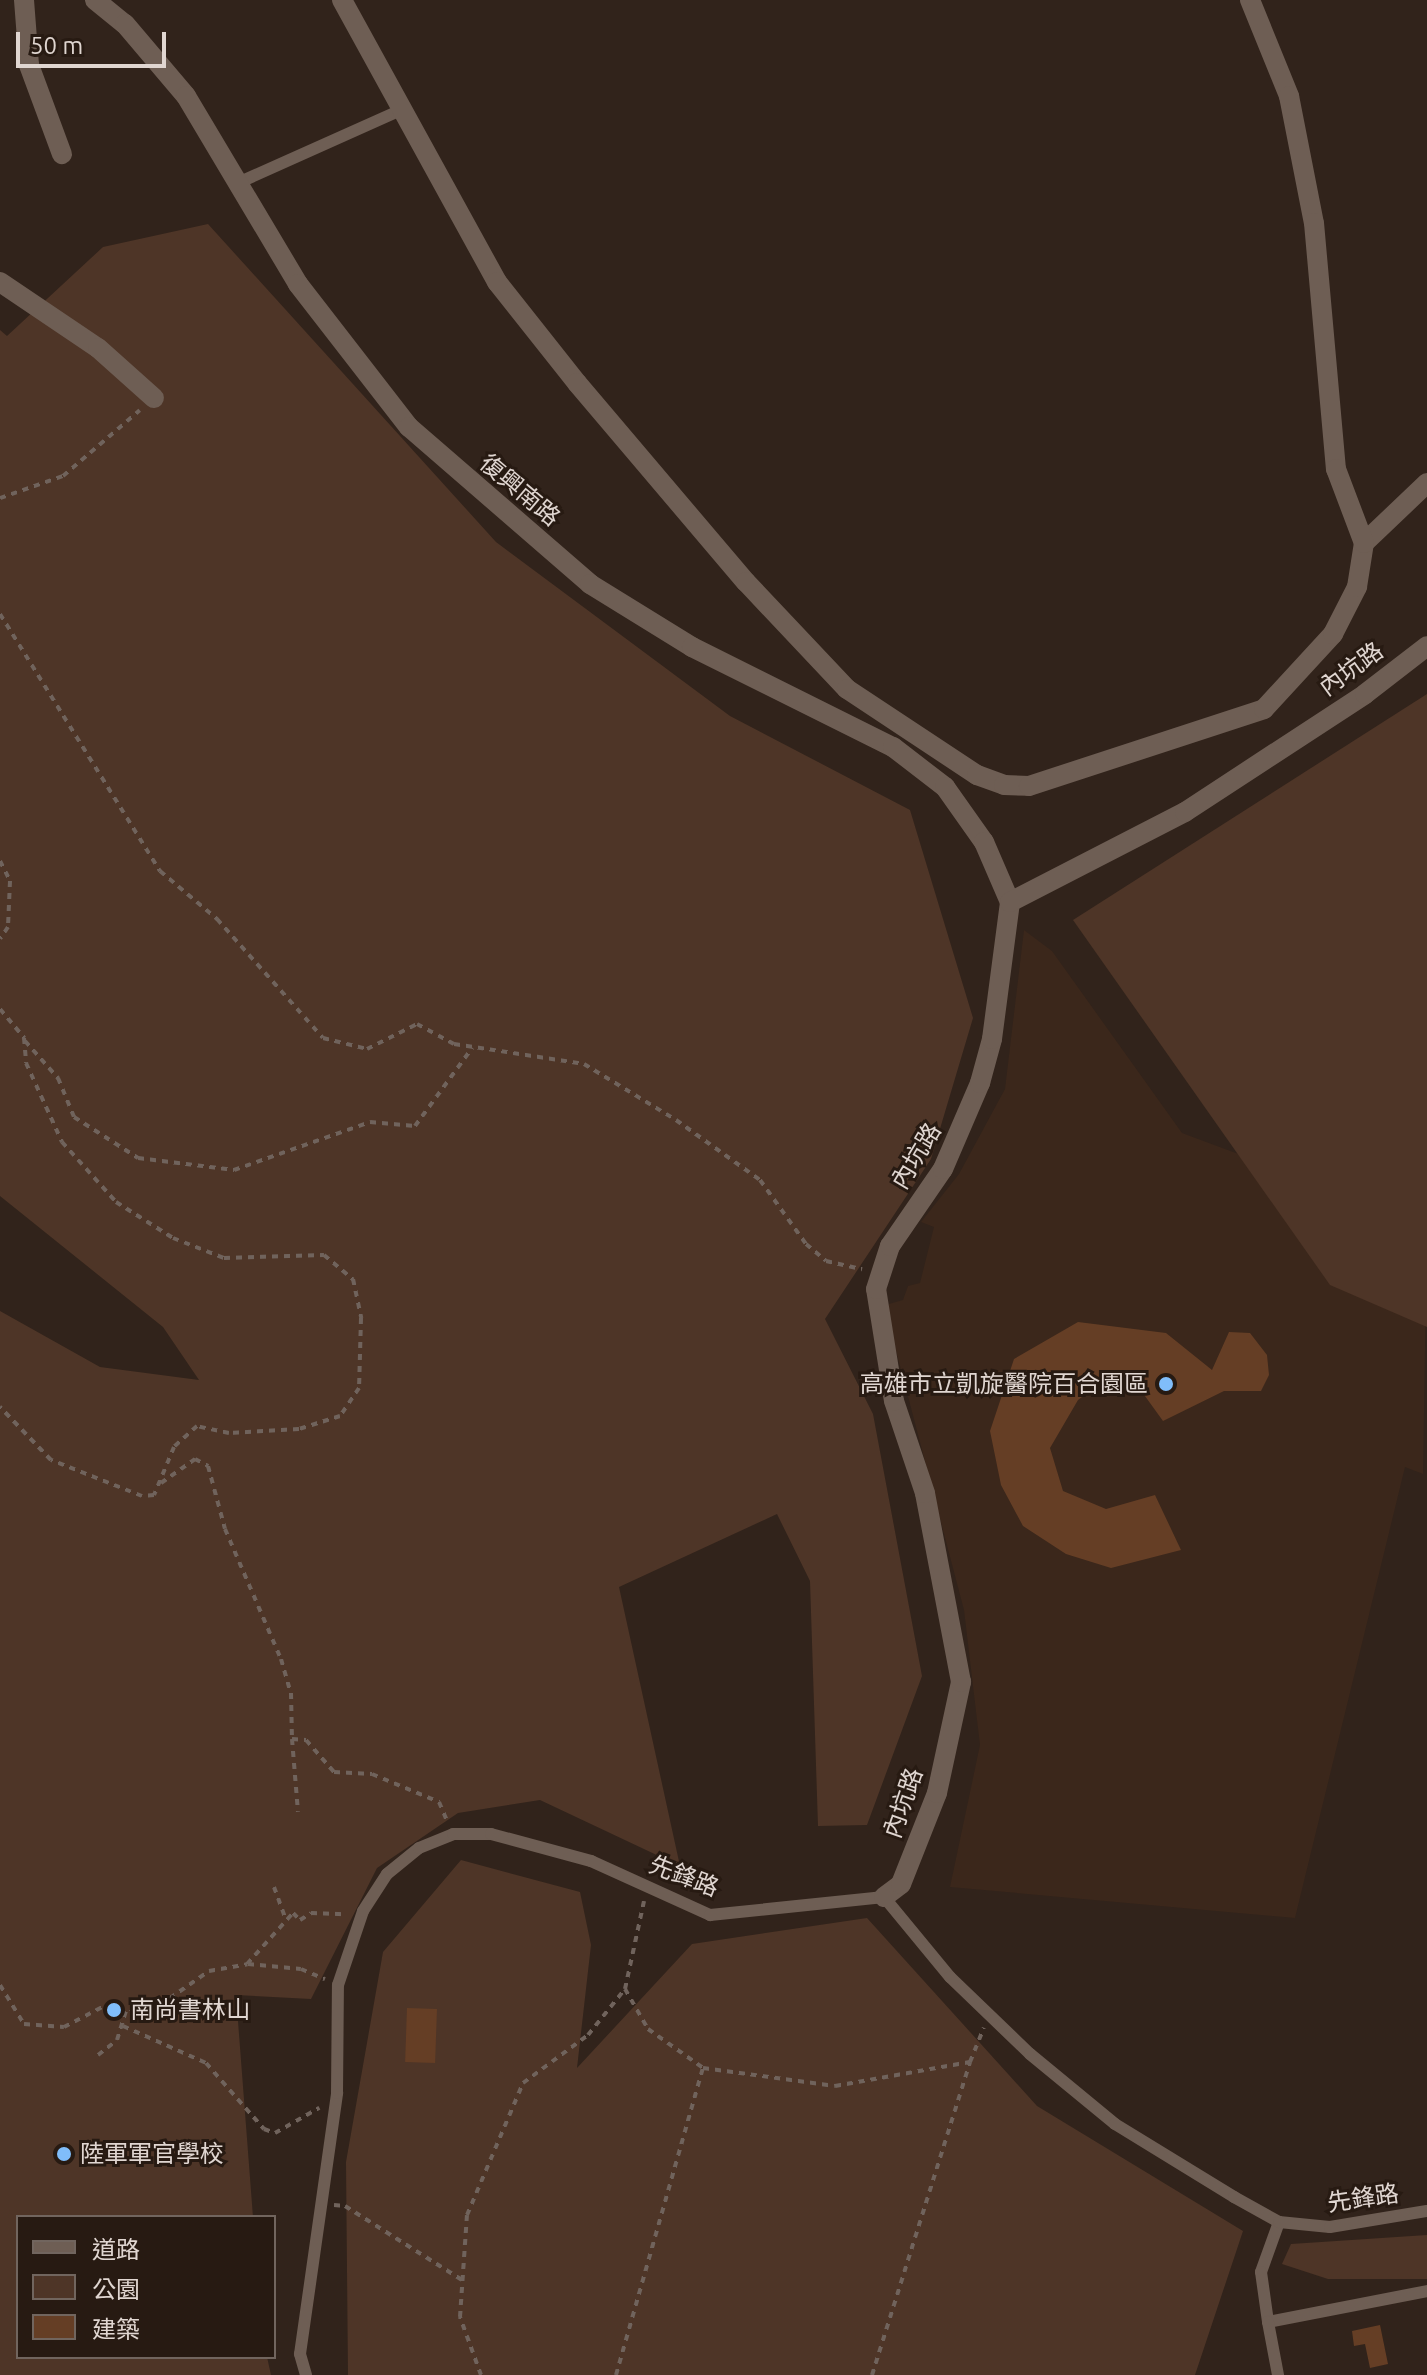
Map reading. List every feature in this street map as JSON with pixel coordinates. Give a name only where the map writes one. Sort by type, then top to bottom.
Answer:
[{"type":"street","points":[[24,0],[29,65],[62,154]]},
{"type":"street","name":"復興南路","points":[[95,0],[125,24],[186,96],[298,284],[409,427],[590,584],[692,647],[893,747],[945,787],[984,842],[1010,902]]},
{"type":"street","points":[[342,0],[497,282],[746,582],[847,689],[977,775],[1004,785],[1029,786],[1264,709],[1333,634],[1357,587],[1364,543],[1336,469],[1314,223],[1289,96],[1250,0]]},
{"type":"street","points":[[0,282],[98,348],[154,398]]},
{"type":"street","points":[[1364,543],[1427,483]]},
{"type":"street","name":"內坑路","points":[[884,1897],[901,1884],[937,1793],[961,1682],[925,1493],[894,1401],[876,1289],[890,1246],[959,1139],[980,1083],[992,1039],[1010,902],[1185,812],[1365,694],[1427,646]]},
{"type":"lane","points":[[240,182],[401,110]]},
{"type":"lane","name":"先鋒路","points":[[306,2375],[300,2354],[337,2093],[338,1985],[363,1911],[387,1874],[419,1848],[453,1834],[491,1834],[591,1861],[710,1915],[884,1897],[989,2014],[1115,2124],[1279,2222],[1330,2227],[1427,2211]]},
{"type":"lane","points":[[1278,2375],[1261,2272],[1279,2222]]},
{"type":"lane","points":[[1268,2322],[1427,2291]]},
{"type":"path","points":[[0,498],[63,476],[154,398]]},
{"type":"path","points":[[0,614],[160,871],[217,919],[323,1038],[367,1049],[417,1024],[472,1048],[584,1064],[676,1120],[760,1180],[806,1244],[826,1261],[847,1262],[869,1272],[883,1270]]},
{"type":"path","points":[[0,861],[10,881],[8,927],[0,939]]},
{"type":"path","points":[[0,1009],[58,1078],[74,1117],[138,1158],[234,1170],[370,1122],[415,1126],[472,1048]]},
{"type":"path","points":[[0,1407],[51,1460],[142,1496],[154,1495],[174,1447],[197,1426],[229,1433],[299,1429],[340,1416],[359,1388],[361,1318],[353,1279],[324,1255],[224,1258],[173,1238],[116,1202],[62,1142],[26,1063],[24,1038]]},
{"type":"path","points":[[158,1486],[195,1459],[208,1466],[225,1529],[281,1659],[291,1693],[298,1812]]},
{"type":"path","points":[[292,1739],[306,1740],[334,1772],[372,1774],[439,1802],[453,1834]]},
{"type":"path","points":[[481,2375],[460,2317],[467,2215],[523,2083],[588,2035],[625,1989],[646,1886]]},
{"type":"path","points":[[274,1887],[286,1920]]},
{"type":"path","points":[[247,1964],[270,1944],[293,1913],[300,1920],[311,1913],[328,1917],[363,1911]]},
{"type":"path","points":[[126,2011],[150,2012],[209,1971],[247,1964],[301,1969],[338,1985]]},
{"type":"path","points":[[0,1985],[24,2024],[64,2027],[106,2005],[122,2011],[126,2005],[117,2040],[98,2055]]},
{"type":"path","points":[[625,1989],[648,2029],[703,2068],[835,2086],[970,2062]]},
{"type":"path","points":[[872,2375],[970,2062],[989,2014]]},
{"type":"path","points":[[123,2026],[206,2063],[244,2109],[275,2133],[313,2114],[337,2093]]},
{"type":"path","points":[[616,2375],[703,2068]]},
{"type":"path","points":[[322,2203],[345,2206],[462,2280]]},
{"type":"shaded area","name":"高雄市立凱旋醫院百合園區","points":[[1024,930],[1052,951],[1182,1133],[1427,1224],[1423,1474],[1405,1467],[1295,1918],[950,1887],[980,1745],[964,1610],[888,1320],[889,1304],[903,1300],[908,1286],[920,1283],[934,1227],[921,1222],[959,1174],[1005,1089]]},
{"type":"green space","points":[[208,224],[496,542],[730,716],[910,810],[973,1018],[931,1159],[825,1319],[873,1414],[922,1676],[867,1825],[818,1826],[810,1581],[777,1514],[619,1587],[680,1866],[540,1800],[458,1813],[377,1868],[311,1999],[236,1995],[253,2215],[16,2215],[16,2359],[267,2359],[271,2375],[0,2375],[0,1311],[100,1367],[199,1380],[163,1327],[0,1196],[0,330],[7,336],[103,247]]},
{"type":"green space","points":[[1427,694],[1427,1327],[1330,1285],[1073,920]]},
{"type":"green space","points":[[461,1860],[580,1892],[591,1945],[577,2068],[692,1944],[867,1918],[1037,2106],[1243,2231],[1195,2375],[348,2375],[346,2162],[383,1952]]},
{"type":"green space","points":[[1427,2235],[1427,2279],[1328,2279],[1282,2264],[1291,2244]]},
{"type":"building","points":[[1078,1322],[1166,1333],[1212,1370],[1229,1332],[1250,1333],[1267,1355],[1269,1375],[1261,1391],[1224,1391],[1163,1421],[1137,1385],[1103,1381],[1078,1400],[1050,1448],[1063,1491],[1106,1509],[1155,1495],[1181,1550],[1111,1568],[1066,1554],[1023,1526],[1001,1485],[990,1431],[1014,1359]]},
{"type":"building","points":[[407,2008],[437,2009],[435,2063],[405,2062]]},
{"type":"building","points":[[1380,2325],[1388,2364],[1370,2368],[1365,2344],[1354,2346],[1352,2331]]},
{"type":"place","name":"高雄市立凱旋醫院百合園區","points":[[1166,1384]]},
{"type":"place","name":"南尚書林山","points":[[114,2010]]},
{"type":"place","name":"陸軍軍官學校","points":[[64,2154]]}]
